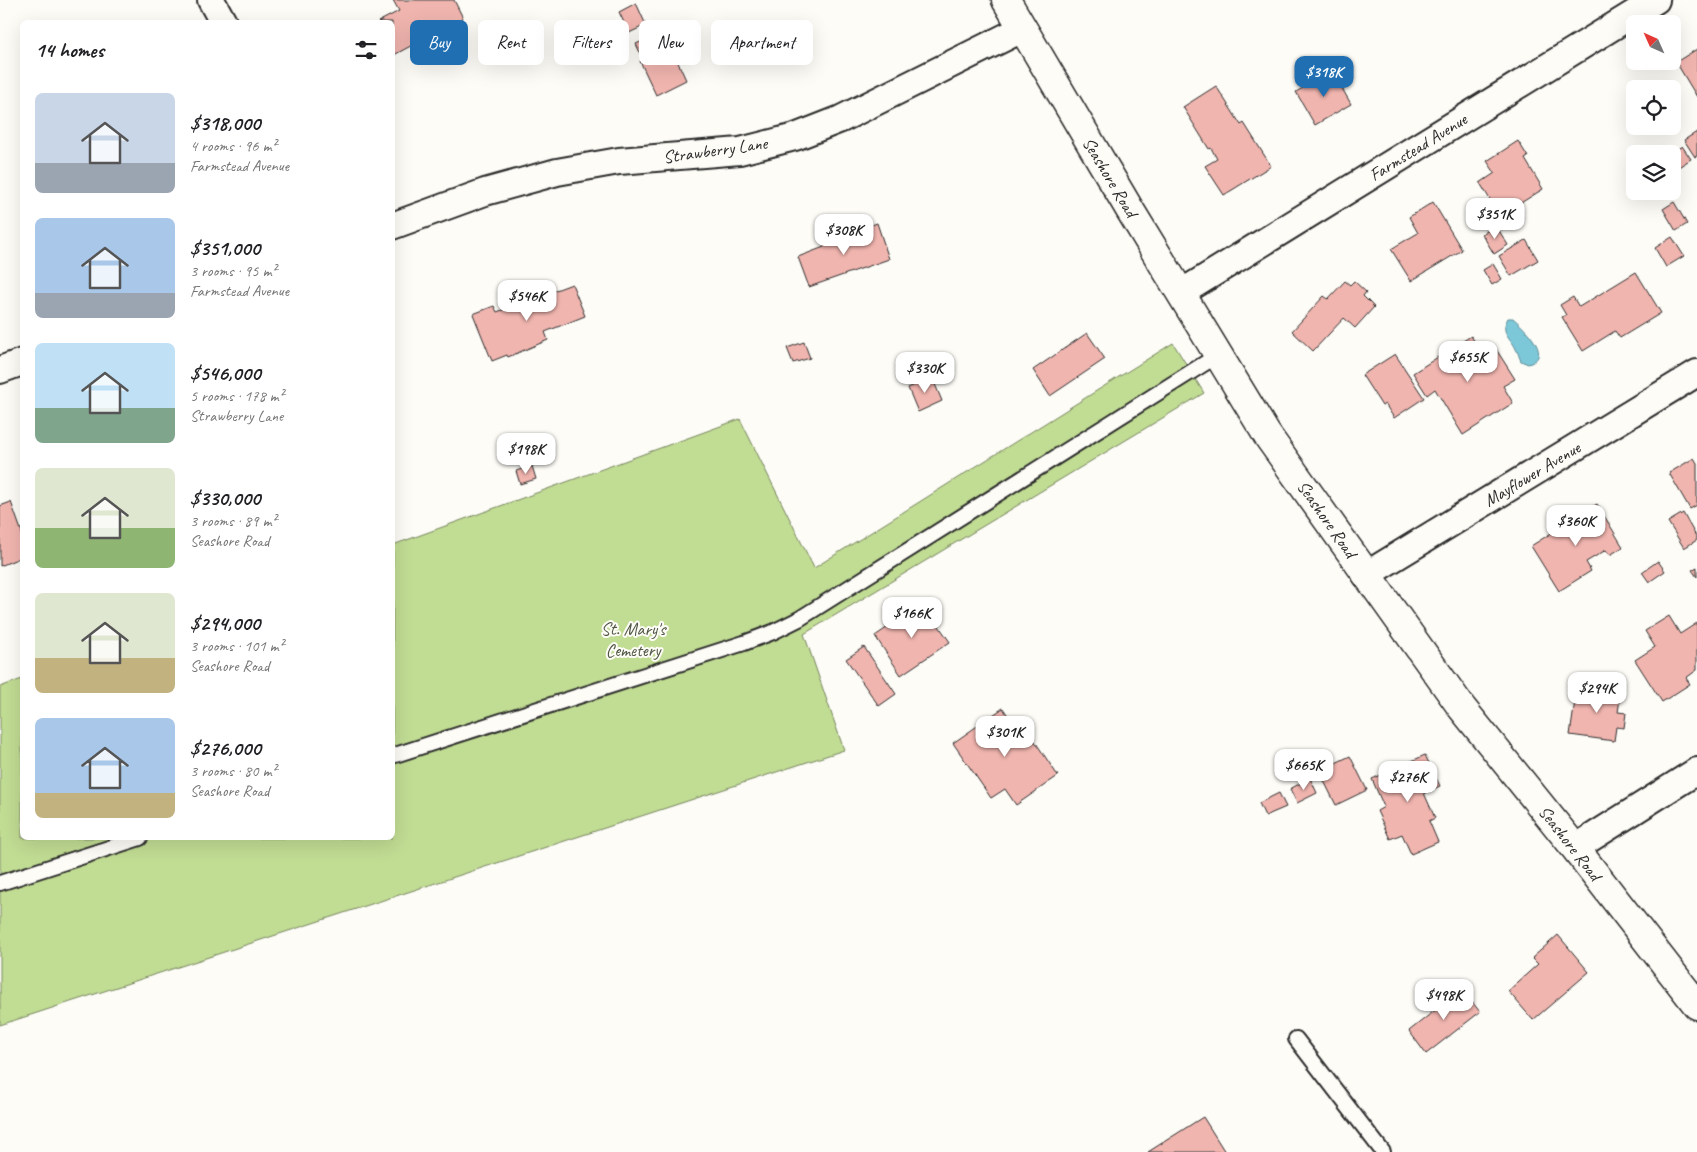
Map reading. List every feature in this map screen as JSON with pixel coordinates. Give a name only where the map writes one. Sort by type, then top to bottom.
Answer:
[{"type":"main road","name":"Seashore Road","points":[[1006,0],[1267,434],[1462,708],[1576,848],[1697,1005]]},
{"type":"street","points":[[211,0],[223,20]]},
{"type":"street","name":"Farmstead Avenue","points":[[1181,293],[1656,0]]},
{"type":"street","name":"Strawberry Lane","points":[[395,225],[485,192],[557,172],[619,161],[740,150],[795,137],[840,119],[1022,29]]},
{"type":"street","points":[[0,370],[20,363]]},
{"type":"street","name":"Mayflower Avenue","points":[[1366,575],[1697,373]]},
{"type":"street","points":[[1576,848],[1697,771]]},
{"type":"lane","points":[[395,755],[774,632],[799,619],[1218,354]]},
{"type":"lane","points":[[0,883],[134,840]]},
{"type":"lane","points":[[1296,1039],[1383,1152]]},
{"type":"green space","name":"St. Mary's Cemetery","points":[[1173,343],[1204,393],[804,634],[844,750],[0,1025],[0,687],[20,680],[20,840],[395,840],[395,544],[740,419],[814,568]]},
{"type":"water","points":[[1508,318],[1513,318],[1534,341],[1538,348],[1536,360],[1528,364],[1521,361],[1517,350],[1505,331]]},
{"type":"building","points":[[393,0],[454,0],[463,18],[459,20],[410,20],[410,46],[395,54],[395,20],[382,20],[399,11]]},
{"type":"building","points":[[636,3],[644,20],[639,20],[639,28],[629,33],[629,20],[623,20],[619,12]]},
{"type":"building","points":[[1697,49],[1697,97],[1681,70],[1681,59]]},
{"type":"building","points":[[642,65],[679,65],[686,80],[656,95]]},
{"type":"building","points":[[1332,71],[1351,104],[1315,125],[1296,92]]},
{"type":"building","points":[[1216,86],[1241,125],[1244,123],[1271,166],[1224,195],[1205,166],[1217,159],[1183,107]]},
{"type":"building","points":[[1697,132],[1697,156],[1695,157],[1684,140]]},
{"type":"building","points":[[1518,141],[1528,157],[1525,159],[1543,189],[1516,206],[1523,218],[1512,225],[1504,213],[1500,216],[1480,183],[1495,173],[1487,161]]},
{"type":"building","points":[[1681,147],[1691,159],[1681,165]]},
{"type":"building","points":[[1433,202],[1462,250],[1411,281],[1391,249],[1418,233],[1409,217]]},
{"type":"building","points":[[1674,202],[1687,224],[1676,231],[1663,209]]},
{"type":"building","points":[[877,223],[889,259],[809,287],[798,257],[824,247],[823,243]]},
{"type":"building","points":[[1496,226],[1508,245],[1494,254],[1482,234]]},
{"type":"building","points":[[1672,237],[1684,256],[1666,267],[1655,248]]},
{"type":"building","points":[[1526,240],[1538,260],[1511,276],[1499,256]]},
{"type":"building","points":[[1493,264],[1502,279],[1492,285],[1483,270]]},
{"type":"building","points":[[1636,272],[1661,313],[1620,338],[1615,331],[1583,351],[1562,317],[1566,315],[1560,305],[1573,297],[1579,307]]},
{"type":"building","points":[[1345,281],[1350,285],[1354,281],[1366,292],[1363,296],[1374,307],[1355,328],[1344,318],[1313,351],[1292,331],[1324,296],[1328,299]]},
{"type":"building","points":[[572,284],[585,316],[545,332],[548,340],[508,357],[507,355],[492,361],[473,314],[494,306],[497,312]]},
{"type":"building","points":[[1087,333],[1105,359],[1050,396],[1033,370]]},
{"type":"building","points":[[1471,336],[1483,354],[1494,346],[1515,379],[1503,386],[1513,403],[1463,435],[1435,389],[1427,395],[1413,373]]},
{"type":"building","points":[[804,342],[810,358],[793,363],[787,348]]},
{"type":"building","points":[[1395,354],[1424,398],[1394,418],[1385,404],[1382,406],[1362,375]]},
{"type":"building","points":[[932,377],[942,401],[918,412],[908,388]]},
{"type":"building","points":[[1694,458],[1697,463],[1697,505],[1690,509],[1669,473]]},
{"type":"building","points":[[532,466],[536,479],[520,484],[516,471]]},
{"type":"building","points":[[11,502],[20,527],[20,558],[0,566],[0,506]]},
{"type":"building","points":[[1597,504],[1623,547],[1610,555],[1606,550],[1586,562],[1591,571],[1559,591],[1531,546]]},
{"type":"building","points":[[1683,513],[1697,538],[1697,540],[1684,548],[1668,522]]},
{"type":"building","points":[[1658,561],[1665,571],[1649,582],[1642,572]]},
{"type":"building","points":[[1697,567],[1697,577],[1692,570]]},
{"type":"building","points":[[923,603],[950,642],[901,675],[875,636]]},
{"type":"building","points":[[1669,616],[1680,634],[1697,623],[1697,670],[1686,678],[1690,684],[1662,702],[1635,660],[1655,647],[1645,631]]},
{"type":"building","points":[[864,647],[896,694],[879,706],[846,659]]},
{"type":"building","points":[[1577,687],[1621,693],[1618,712],[1626,713],[1624,728],[1616,727],[1614,741],[1570,735]]},
{"type":"building","points":[[1003,708],[1019,733],[1026,728],[1058,776],[1016,805],[1005,789],[991,798],[953,743]]},
{"type":"building","points":[[1425,755],[1440,786],[1424,793],[1435,818],[1429,821],[1438,842],[1411,854],[1402,834],[1390,839],[1377,811],[1384,807],[1372,779]]},
{"type":"building","points":[[1350,756],[1367,790],[1336,805],[1319,771]]},
{"type":"building","points":[[1310,778],[1317,793],[1297,803],[1290,789]]},
{"type":"building","points":[[1279,793],[1286,807],[1265,816],[1259,803]]},
{"type":"building","points":[[1558,935],[1589,972],[1533,1020],[1508,991],[1538,964],[1532,958]]},
{"type":"building","points":[[1462,989],[1480,1012],[1426,1054],[1409,1031]]},
{"type":"building","points":[[1203,1117],[1225,1152],[1148,1152]]}]
